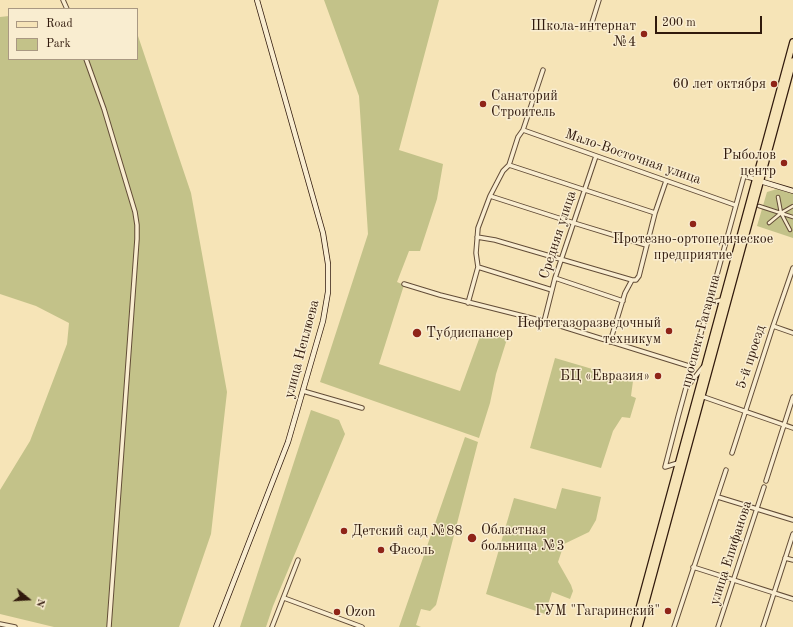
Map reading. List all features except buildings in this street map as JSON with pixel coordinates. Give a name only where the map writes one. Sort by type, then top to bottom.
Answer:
[{"type":"main road","name":"улица Неплюева","points":[[216,627],[281,461],[304,391],[325,311],[328,284],[328,255],[316,206],[257,0]]},
{"type":"main road","name":"проспект Гагарина","points":[[639,627],[702,396],[793,42]]},
{"type":"main road","name":"проспект Гагарина","points":[[634,627],[722,300],[793,61]]},
{"type":"main road","points":[[758,180],[793,191]]},
{"type":"street","points":[[590,29],[599,0]]},
{"type":"street","points":[[86,60],[104,109],[135,212],[137,225],[136,259],[127,368],[110,627]]},
{"type":"street","points":[[468,303],[478,267],[476,254],[478,228],[490,196],[503,171],[509,165],[518,137],[523,130],[543,70]]},
{"type":"street","name":"Мало-Восточная улица","points":[[523,130],[735,205]]},
{"type":"street","name":"Средняя улица","points":[[544,322],[555,278],[596,156]]},
{"type":"street","points":[[509,165],[655,213]]},
{"type":"street","points":[[678,463],[666,468],[735,205],[744,176],[758,180]]},
{"type":"street","points":[[477,237],[495,240],[561,260],[636,280],[639,276],[655,213],[666,181]]},
{"type":"street","points":[[490,196],[646,245]]},
{"type":"street","points":[[778,197],[781,213],[790,230]]},
{"type":"street","points":[[760,206],[793,216]]},
{"type":"street","points":[[769,223],[781,213],[793,206]]},
{"type":"street","points":[[478,267],[552,290]]},
{"type":"street","name":"5-й проезд","points":[[732,453],[793,268]]},
{"type":"street","points":[[555,278],[623,301]]},
{"type":"street","points":[[610,342],[623,301],[632,280]]},
{"type":"street","points":[[404,284],[468,303],[544,322],[692,367]]},
{"type":"street","points":[[709,302],[722,300]]},
{"type":"street","points":[[773,326],[793,333]]},
{"type":"street","points":[[686,388],[704,367]]},
{"type":"street","points":[[304,391],[362,408]]},
{"type":"street","points":[[702,396],[793,428]]},
{"type":"street","points":[[766,482],[793,397]]},
{"type":"street","points":[[674,627],[726,470]]},
{"type":"street","name":"улица Епифанова","points":[[718,627],[764,487]]},
{"type":"street","points":[[718,497],[793,520]]},
{"type":"street","points":[[763,627],[793,534]]},
{"type":"street","points":[[785,558],[793,560]]},
{"type":"street","points":[[272,627],[298,560]]},
{"type":"street","points":[[693,567],[793,599]]},
{"type":"street","points":[[284,598],[362,627]]},
{"type":"street","points":[[0,624],[15,627]]},
{"type":"green space","points":[[324,0],[439,0],[399,150],[443,164],[437,199],[420,251],[409,251],[397,282],[404,285],[379,364],[460,391],[482,331],[507,339],[479,438],[320,382],[368,234],[359,96]]},
{"type":"green space","points":[[8,16],[8,60],[138,60],[138,36],[191,193],[227,392],[211,534],[179,627],[54,627],[0,614],[0,490],[30,441],[67,344],[69,323],[36,306],[0,294],[0,17]]},
{"type":"green space","points":[[777,189],[793,194],[793,238],[757,226],[767,192]]},
{"type":"green space","points":[[555,358],[633,381],[631,396],[636,398],[630,418],[622,417],[613,431],[601,468],[530,448]]},
{"type":"green space","points":[[311,410],[339,420],[345,434],[273,606],[266,627],[240,627]]},
{"type":"green space","points":[[465,437],[478,442],[436,605],[430,611],[421,609],[416,625],[421,627],[399,627]]},
{"type":"green space","points":[[562,488],[601,497],[596,520],[589,532],[564,544],[558,562],[573,591],[570,599],[552,592],[545,614],[486,594],[514,498],[556,509]]},
{"type":"place","name":"Школа-интернат №4","points":[[644,34]]},
{"type":"place","name":"60 лет октября","points":[[774,84]]},
{"type":"place","name":"Санаторий Строитель","points":[[483,104]]},
{"type":"place","name":"Рыболов центр","points":[[784,163]]},
{"type":"place","name":"Протезно-ортопедическое предприятие","points":[[693,224]]},
{"type":"place","name":"Нефтегазоразведочный техникум","points":[[669,331]]},
{"type":"place","name":"Тубдиспансер","points":[[417,333]]},
{"type":"place","name":"БЦ «Евразия»","points":[[658,376]]},
{"type":"place","name":"Детский сад №88","points":[[344,531]]},
{"type":"place","name":"Областная больница №3","points":[[472,538]]},
{"type":"place","name":"Фасоль","points":[[381,550]]},
{"type":"place","name":"ГУМ \"Гагаринский\"","points":[[668,611]]},
{"type":"place","name":"Ozon","points":[[337,612]]}]
